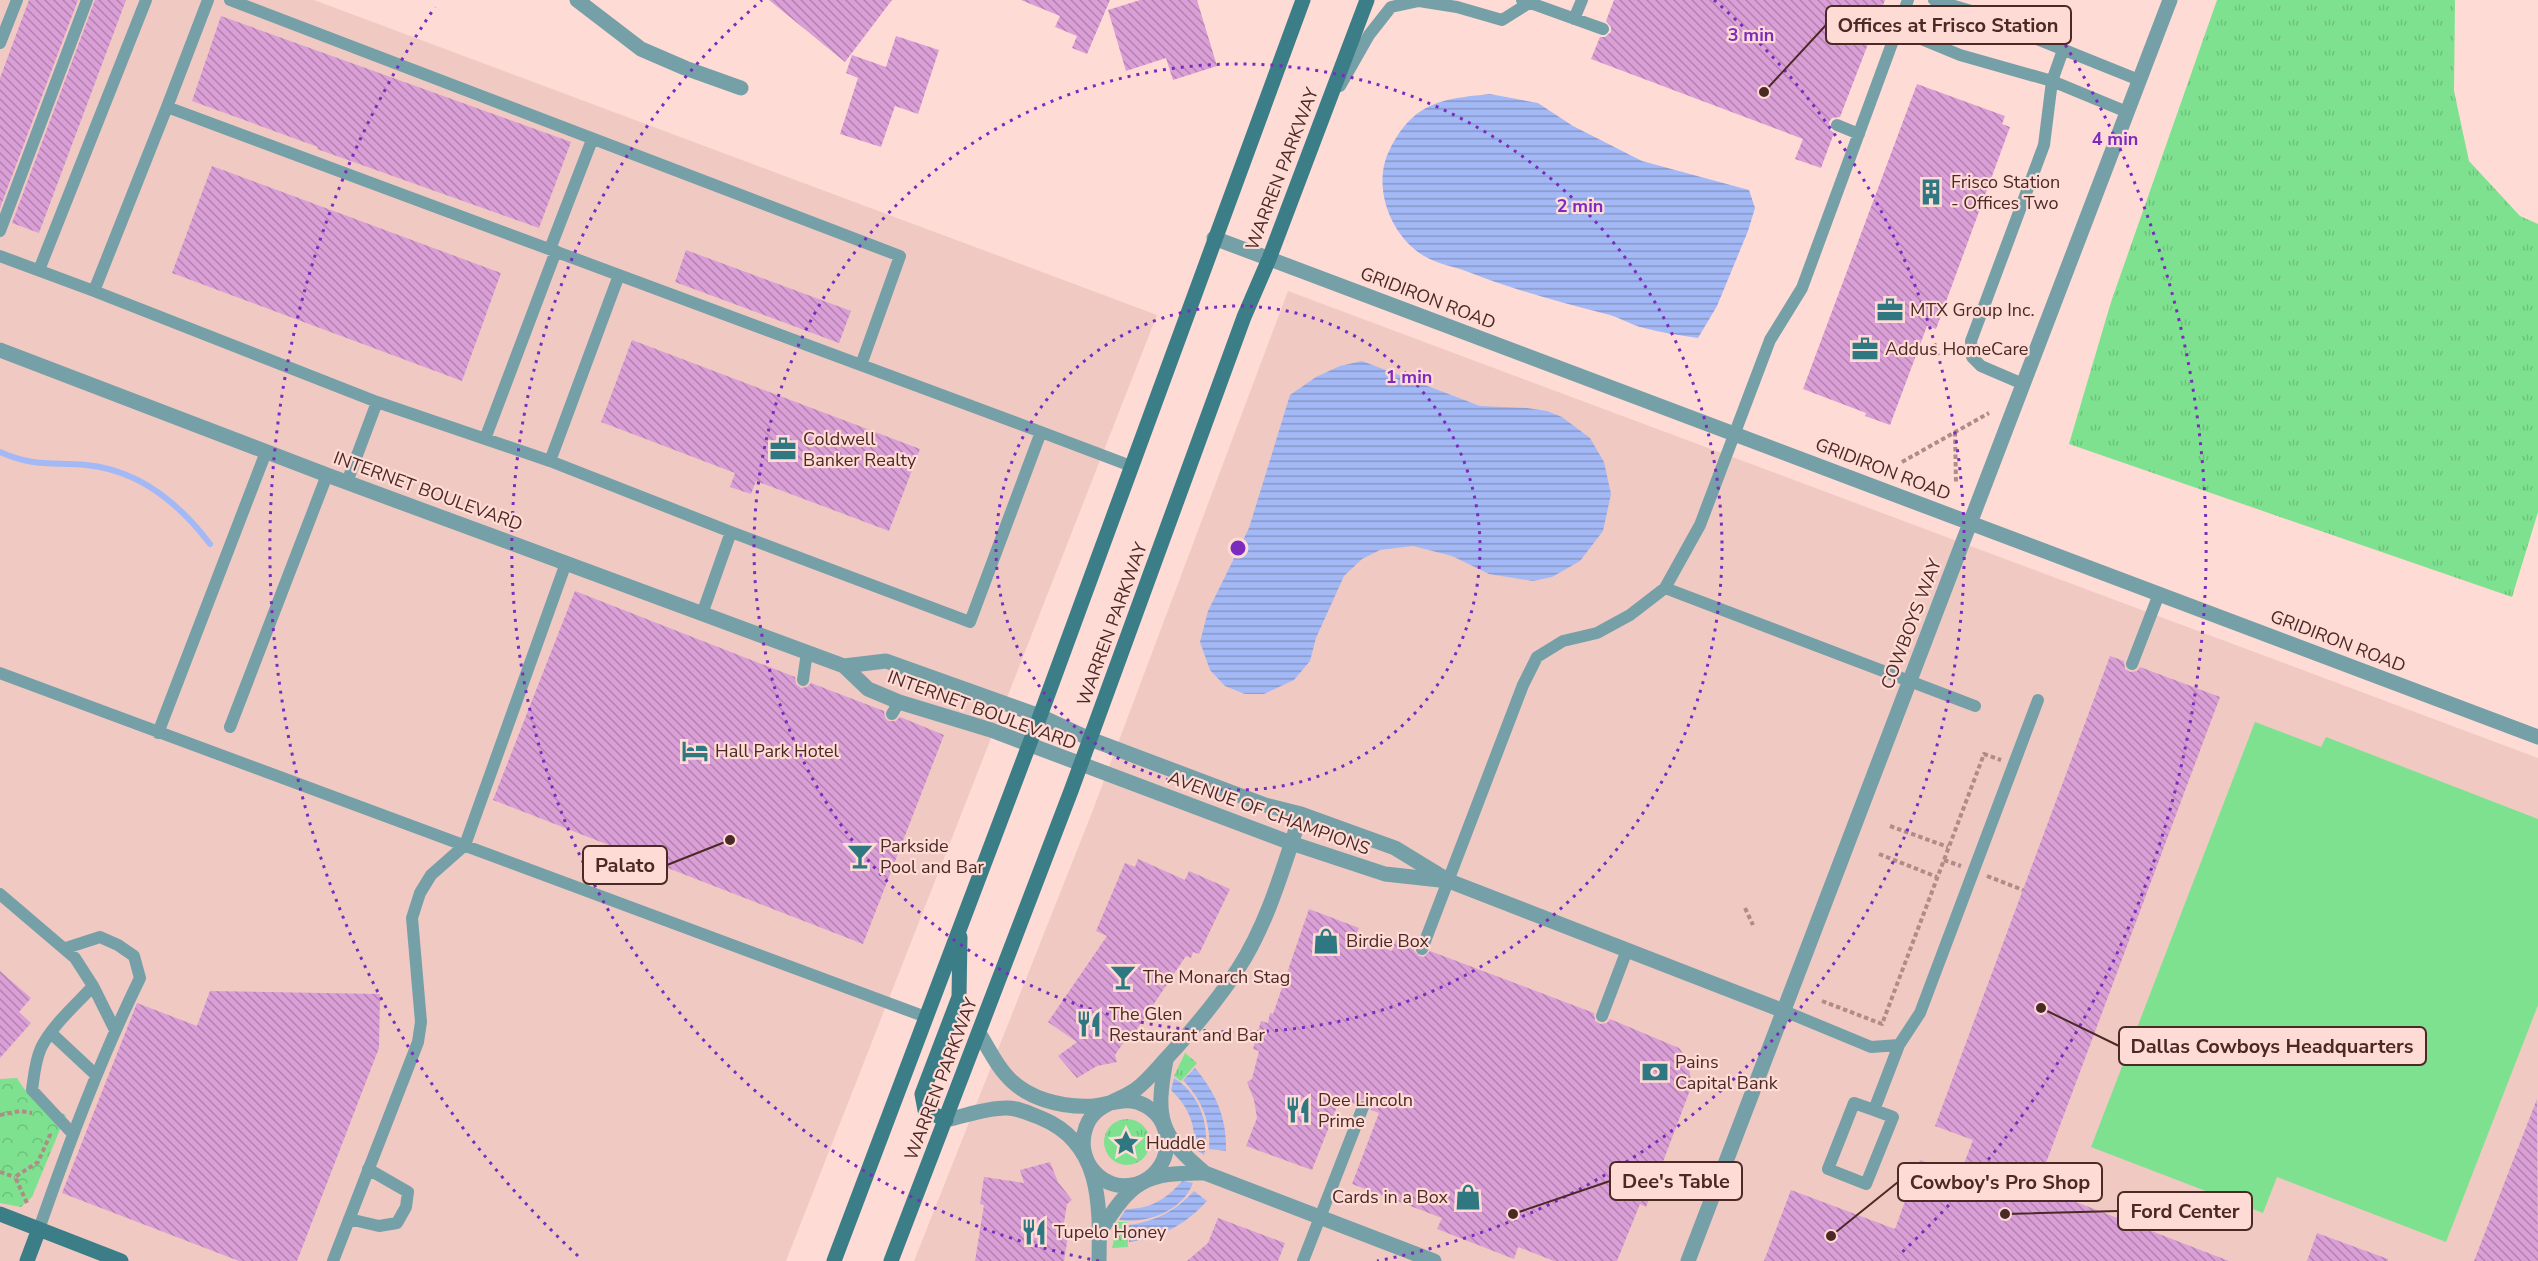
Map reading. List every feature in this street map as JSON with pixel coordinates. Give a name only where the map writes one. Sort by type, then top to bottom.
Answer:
[{"type":"main road","name":"WARREN PARKWAY","points":[[834,1261],[1040,716],[1302,0]]},
{"type":"main road","name":"WARREN PARKWAY","points":[[891,1261],[1090,739],[1244,317],[1269,259],[1367,0]]},
{"type":"main road","points":[[946,1120],[925,1110],[922,1094],[958,997],[959,928]]},
{"type":"main road","points":[[0,1214],[121,1261]]},
{"type":"main road","points":[[27,1261],[39,1229]]},
{"type":"street","points":[[577,0],[641,49],[684,69],[741,88]]},
{"type":"street","name":"COWBOYS WAY","points":[[1688,1261],[2170,0]]},
{"type":"street","name":"GRIDIRON ROAD","points":[[1214,238],[2538,737]]},
{"type":"street","name":"INTERNET BOULEVARD","points":[[0,350],[327,475],[844,666],[868,689],[896,708],[991,730],[1080,765]]},
{"type":"street","name":"INTERNET BOULEVARD","points":[[844,666],[886,661],[1040,716],[1090,739]]},
{"type":"street","name":"AVENUE OF CHAMPIONS","points":[[1090,739],[1265,805],[1301,814],[1395,848],[1449,881],[1784,1011]]},
{"type":"street","name":"AVENUE OF CHAMPIONS","points":[[1080,765],[1291,843],[1385,874],[1449,881]]},
{"type":"street","points":[[1099,1261],[1098,1192],[1082,1143],[1085,1128],[1092,1115],[1138,1088],[1166,1060],[1238,969],[1265,912],[1301,814]]},
{"type":"street","points":[[979,1034],[1008,1077],[1024,1090],[1061,1105],[1073,1106],[1125,1100],[1139,1102],[1152,1110],[1178,1150],[1205,1173],[1434,1261]]},
{"type":"street","points":[[1100,1232],[1121,1199],[1156,1171],[1164,1158],[1168,1143],[1160,1095],[1166,1060]]},
{"type":"street","points":[[1043,1119],[1051,1101]]},
{"type":"street","points":[[946,1120],[1006,1108],[1043,1119],[1056,1124],[1070,1136],[1098,1176],[1117,1185],[1130,1185],[1173,1173],[1205,1173]]},
{"type":"lane","points":[[0,43],[17,0]]},
{"type":"lane","points":[[0,231],[87,0]]},
{"type":"lane","points":[[39,270],[146,0]]},
{"type":"lane","points":[[94,291],[208,0]]},
{"type":"lane","points":[[230,0],[900,256],[861,365]]},
{"type":"lane","points":[[1574,19],[1582,0]]},
{"type":"lane","points":[[1422,949],[1523,685],[1537,657],[1563,641],[1597,633],[1630,615],[1665,588],[1700,525],[1770,340],[1802,288],[1908,0]]},
{"type":"lane","points":[[1934,0],[1978,13],[2139,80]]},
{"type":"lane","points":[[1324,113],[1369,35],[1391,7],[1419,2],[1457,7],[1502,20],[1525,2],[1603,29]]},
{"type":"lane","points":[[1898,29],[1960,55],[2052,81],[2127,112]]},
{"type":"lane","points":[[2023,384],[1981,366],[1972,357],[1971,341],[2044,145],[2052,81],[2063,50]]},
{"type":"lane","points":[[167,107],[1131,466]]},
{"type":"lane","points":[[1837,125],[1859,134]]},
{"type":"lane","points":[[485,439],[592,140]]},
{"type":"lane","points":[[0,256],[378,402],[550,461],[970,622],[1041,432]]},
{"type":"lane","points":[[550,461],[619,275]]},
{"type":"lane","points":[[347,482],[378,402]]},
{"type":"lane","points":[[158,733],[266,452]]},
{"type":"lane","points":[[230,727],[327,475]]},
{"type":"lane","points":[[702,614],[731,532]]},
{"type":"lane","points":[[333,1261],[418,1042],[422,1022],[412,918],[420,894],[431,875],[465,845],[566,564]]},
{"type":"lane","points":[[1665,588],[1975,706]]},
{"type":"lane","points":[[2133,664],[2159,594]]},
{"type":"lane","points":[[802,680],[807,652]]},
{"type":"lane","points":[[0,673],[926,1017]]},
{"type":"lane","points":[[1874,1110],[1899,1045],[1920,1013],[2038,700]]},
{"type":"lane","points":[[0,894],[66,948],[93,986],[115,1030]]},
{"type":"lane","points":[[39,1229],[72,1134],[115,1030],[140,978],[134,956],[100,937],[66,948]]},
{"type":"lane","points":[[1602,1016],[1627,950]]},
{"type":"lane","points":[[72,1134],[32,1090],[34,1069],[41,1048],[51,1033],[93,986]]},
{"type":"lane","points":[[1784,1011],[1871,1047],[1899,1045]]},
{"type":"lane","points":[[51,1033],[96,1075]]},
{"type":"lane","points":[[1854,1103],[1874,1110],[1893,1117],[1866,1184],[1828,1169],[1854,1103]]},
{"type":"lane","points":[[1303,1261],[1363,1107]]},
{"type":"lane","points":[[349,1219],[379,1226],[397,1223],[406,1207],[408,1192],[368,1169]]},
{"type":"path","points":[[1902,462],[1989,413]]},
{"type":"path","points":[[1955,432],[1956,483]]},
{"type":"path","points":[[1822,1001],[1882,1024],[1984,753],[2014,765]]},
{"type":"path","points":[[1890,826],[1948,848]]},
{"type":"path","points":[[1879,854],[1937,877]]},
{"type":"path","points":[[1745,908],[1753,925]]},
{"type":"path","points":[[0,1115],[20,1111],[42,1115]]},
{"type":"path","points":[[0,1172],[15,1176],[38,1162],[50,1135],[46,1125]]},
{"type":"path","points":[[15,1176],[27,1203]]},
{"type":"shaded area","points":[[0,0],[314,0],[1157,315],[786,1261],[0,1261]]},
{"type":"shaded area","points":[[1288,291],[2538,758],[2538,1261],[914,1261],[1091,815]]},
{"type":"green space","points":[[2217,0],[2455,0],[2454,91],[2469,161],[2520,216],[2538,224],[2538,512],[2512,597],[2069,444],[2111,302]]},
{"type":"green space","points":[[2255,722],[2321,747],[2326,737],[2538,819],[2538,1005],[2446,1242],[2277,1177],[2263,1213],[2091,1147]]},
{"type":"green space","points":[[1185,1053],[1197,1063],[1181,1081],[1174,1076]]},
{"type":"green space","points":[[17,1078],[38,1101],[66,1115],[32,1197],[21,1207],[0,1203],[0,1079]]},
{"type":"green space","points":[[1127,1119],[1143,1126],[1150,1142],[1143,1158],[1127,1165],[1111,1158],[1104,1142],[1111,1126]]},
{"type":"green space","points":[[1118,1222],[1127,1222],[1128,1247],[1112,1248]]},
{"type":"water","points":[[1490,94],[1538,103],[1573,126],[1642,161],[1749,190],[1755,208],[1748,231],[1717,306],[1698,338],[1639,327],[1611,315],[1534,294],[1438,262],[1424,256],[1402,236],[1393,223],[1383,193],[1385,163],[1399,133],[1419,112],[1431,106],[1457,98]]},
{"type":"water","points":[[1362,361],[1480,406],[1527,408],[1547,411],[1562,417],[1590,438],[1604,462],[1611,494],[1603,531],[1580,561],[1552,577],[1533,581],[1489,574],[1452,556],[1413,546],[1380,550],[1362,559],[1344,576],[1316,638],[1310,661],[1294,680],[1264,694],[1245,694],[1225,686],[1210,670],[1200,642],[1208,611],[1249,528],[1290,395],[1316,377],[1340,366]]},
{"type":"water","points":[[1195,1068],[1219,1106],[1225,1128],[1226,1151],[1209,1149],[1204,1112],[1195,1095],[1183,1080]]},
{"type":"water","points":[[1174,1078],[1191,1093],[1201,1112],[1206,1133],[1204,1155],[1194,1148],[1194,1131],[1190,1116],[1182,1102],[1171,1090]]},
{"type":"water","points":[[1182,1181],[1193,1183],[1188,1193],[1172,1208],[1141,1220],[1119,1220],[1126,1209],[1135,1209],[1157,1202]]},
{"type":"water","points":[[1194,1191],[1207,1201],[1190,1217],[1172,1229],[1152,1237],[1129,1242],[1129,1225],[1165,1214]]},
{"type":"building","points":[[29,0],[78,0],[0,208],[0,78]]},
{"type":"building","points":[[95,0],[126,0],[39,233],[12,223]]},
{"type":"building","points":[[769,0],[892,0],[845,62]]},
{"type":"building","points":[[1021,0],[1110,0],[1087,54],[1072,48],[1077,36],[1055,27],[1060,16]]},
{"type":"building","points":[[1140,0],[1197,0],[1217,66],[1173,80],[1166,58],[1126,71],[1108,10]]},
{"type":"building","points":[[1614,0],[1885,0],[1840,117],[1832,118],[1829,122],[1830,130],[1834,133],[1821,168],[1795,159],[1803,139],[1591,59],[1600,37],[1605,37],[1611,32],[1611,27],[1606,21]]},
{"type":"building","points":[[221,16],[571,142],[539,228],[317,149],[318,147],[192,101]]},
{"type":"building","points":[[896,36],[939,50],[918,114],[895,106],[881,147],[840,134],[858,78],[846,73],[852,55],[886,67]]},
{"type":"building","name":"Frisco Station - Offices Two","points":[[1917,84],[2005,116],[2002,124],[2010,127],[1936,329],[1927,326],[1890,425],[1865,416],[1866,413],[1803,389]]},
{"type":"building","points":[[212,166],[501,273],[462,381],[172,273]]},
{"type":"building","points":[[686,250],[851,311],[839,343],[675,282]]},
{"type":"building","points":[[632,340],[920,449],[889,531],[756,481],[751,494],[730,487],[735,473],[601,422]]},
{"type":"building","points":[[575,591],[795,677],[796,684],[801,688],[811,683],[884,711],[888,721],[896,721],[900,717],[944,735],[863,944],[493,800]]},
{"type":"building","points":[[2110,656],[2124,661],[2125,669],[2130,672],[2137,671],[2140,667],[2220,697],[2037,1187],[2229,1261],[1764,1261],[1791,1190],[1895,1229],[1920,1160],[1960,1174],[1973,1140],[1935,1126]]},
{"type":"building","points":[[1138,859],[1185,880],[1189,871],[1230,889],[1199,954],[1193,952],[1191,958],[1186,956],[1131,1038],[1128,1036],[1115,1055],[1117,1062],[1097,1066],[1077,1078],[1058,1056],[1077,1042],[1048,1022],[1107,936],[1096,931],[1125,863],[1135,867]]},
{"type":"building","points":[[1309,909],[1359,928],[1355,937],[1392,951],[1396,939],[1414,946],[1414,951],[1419,956],[1424,957],[1430,951],[1594,1013],[1595,1021],[1600,1024],[1607,1023],[1610,1019],[1679,1048],[1688,1060],[1693,1082],[1646,1207],[1640,1204],[1617,1261],[1554,1261],[1518,1247],[1514,1259],[1437,1229],[1442,1218],[1352,1184],[1379,1113],[1371,1110],[1370,1102],[1365,1099],[1358,1100],[1355,1104],[1340,1099],[1312,1170],[1246,1146],[1257,1118],[1254,1100],[1247,1082],[1252,1079],[1259,1051],[1253,1049],[1261,1021],[1268,1023],[1270,1013],[1273,1014]]},
{"type":"building","points":[[0,971],[31,998],[19,1012],[31,1023],[0,1058]]},
{"type":"building","points":[[210,991],[380,994],[379,1048],[297,1261],[239,1261],[62,1193],[137,1003],[197,1026]]},
{"type":"building","points":[[2537,1099],[2538,1261],[2474,1261]]},
{"type":"building","points":[[1050,1162],[1058,1182],[1072,1200],[1067,1204],[1062,1235],[1068,1236],[1064,1261],[975,1261],[984,1205],[980,1204],[984,1177],[1024,1183],[1020,1170]]},
{"type":"building","points":[[1218,1218],[1285,1243],[1278,1261],[1187,1261],[1208,1243]]},
{"type":"building","points":[[2317,1233],[2388,1259],[2388,1261],[2307,1261]]},
{"type":"waterway","points":[[0,452],[33,462],[105,468],[140,481],[171,502],[210,544]]},
{"type":"place","name":"Offices at Frisco Station","points":[[1764,92]]},
{"type":"place","name":"Frisco Station - Offices Two","points":[[1931,192]]},
{"type":"place","name":"MTX Group Inc.","points":[[1890,310]]},
{"type":"place","name":"Addus HomeCare","points":[[1865,349]]},
{"type":"place","name":"Coldwell Banker Realty","points":[[783,449]]},
{"type":"place","name":"Hall Park Hotel","points":[[695,751]]},
{"type":"place","name":"Palato","points":[[730,840]]},
{"type":"place","name":"Parkside Pool and Bar","points":[[860,856]]},
{"type":"place","name":"Birdie Box","points":[[1326,941]]},
{"type":"place","name":"The Monarch Stag","points":[[1123,977]]},
{"type":"place","name":"Dallas Cowboys Headquarters","points":[[2041,1008]]},
{"type":"place","name":"The Glen Restaurant and Bar","points":[[1089,1024]]},
{"type":"place","name":"Pains Capital Bank","points":[[1655,1072]]},
{"type":"place","name":"Dee Lincoln Prime","points":[[1298,1110]]},
{"type":"place","name":"Huddle","points":[[1126,1143]]},
{"type":"place","name":"Cards in a Box","points":[[1468,1197]]},
{"type":"place","name":"Dee's Table","points":[[1513,1214]]},
{"type":"place","name":"Ford Center","points":[[2005,1214]]},
{"type":"place","name":"Tupelo Honey","points":[[1034,1232]]},
{"type":"place","name":"Cowboy's Pro Shop","points":[[1831,1236]]}]
